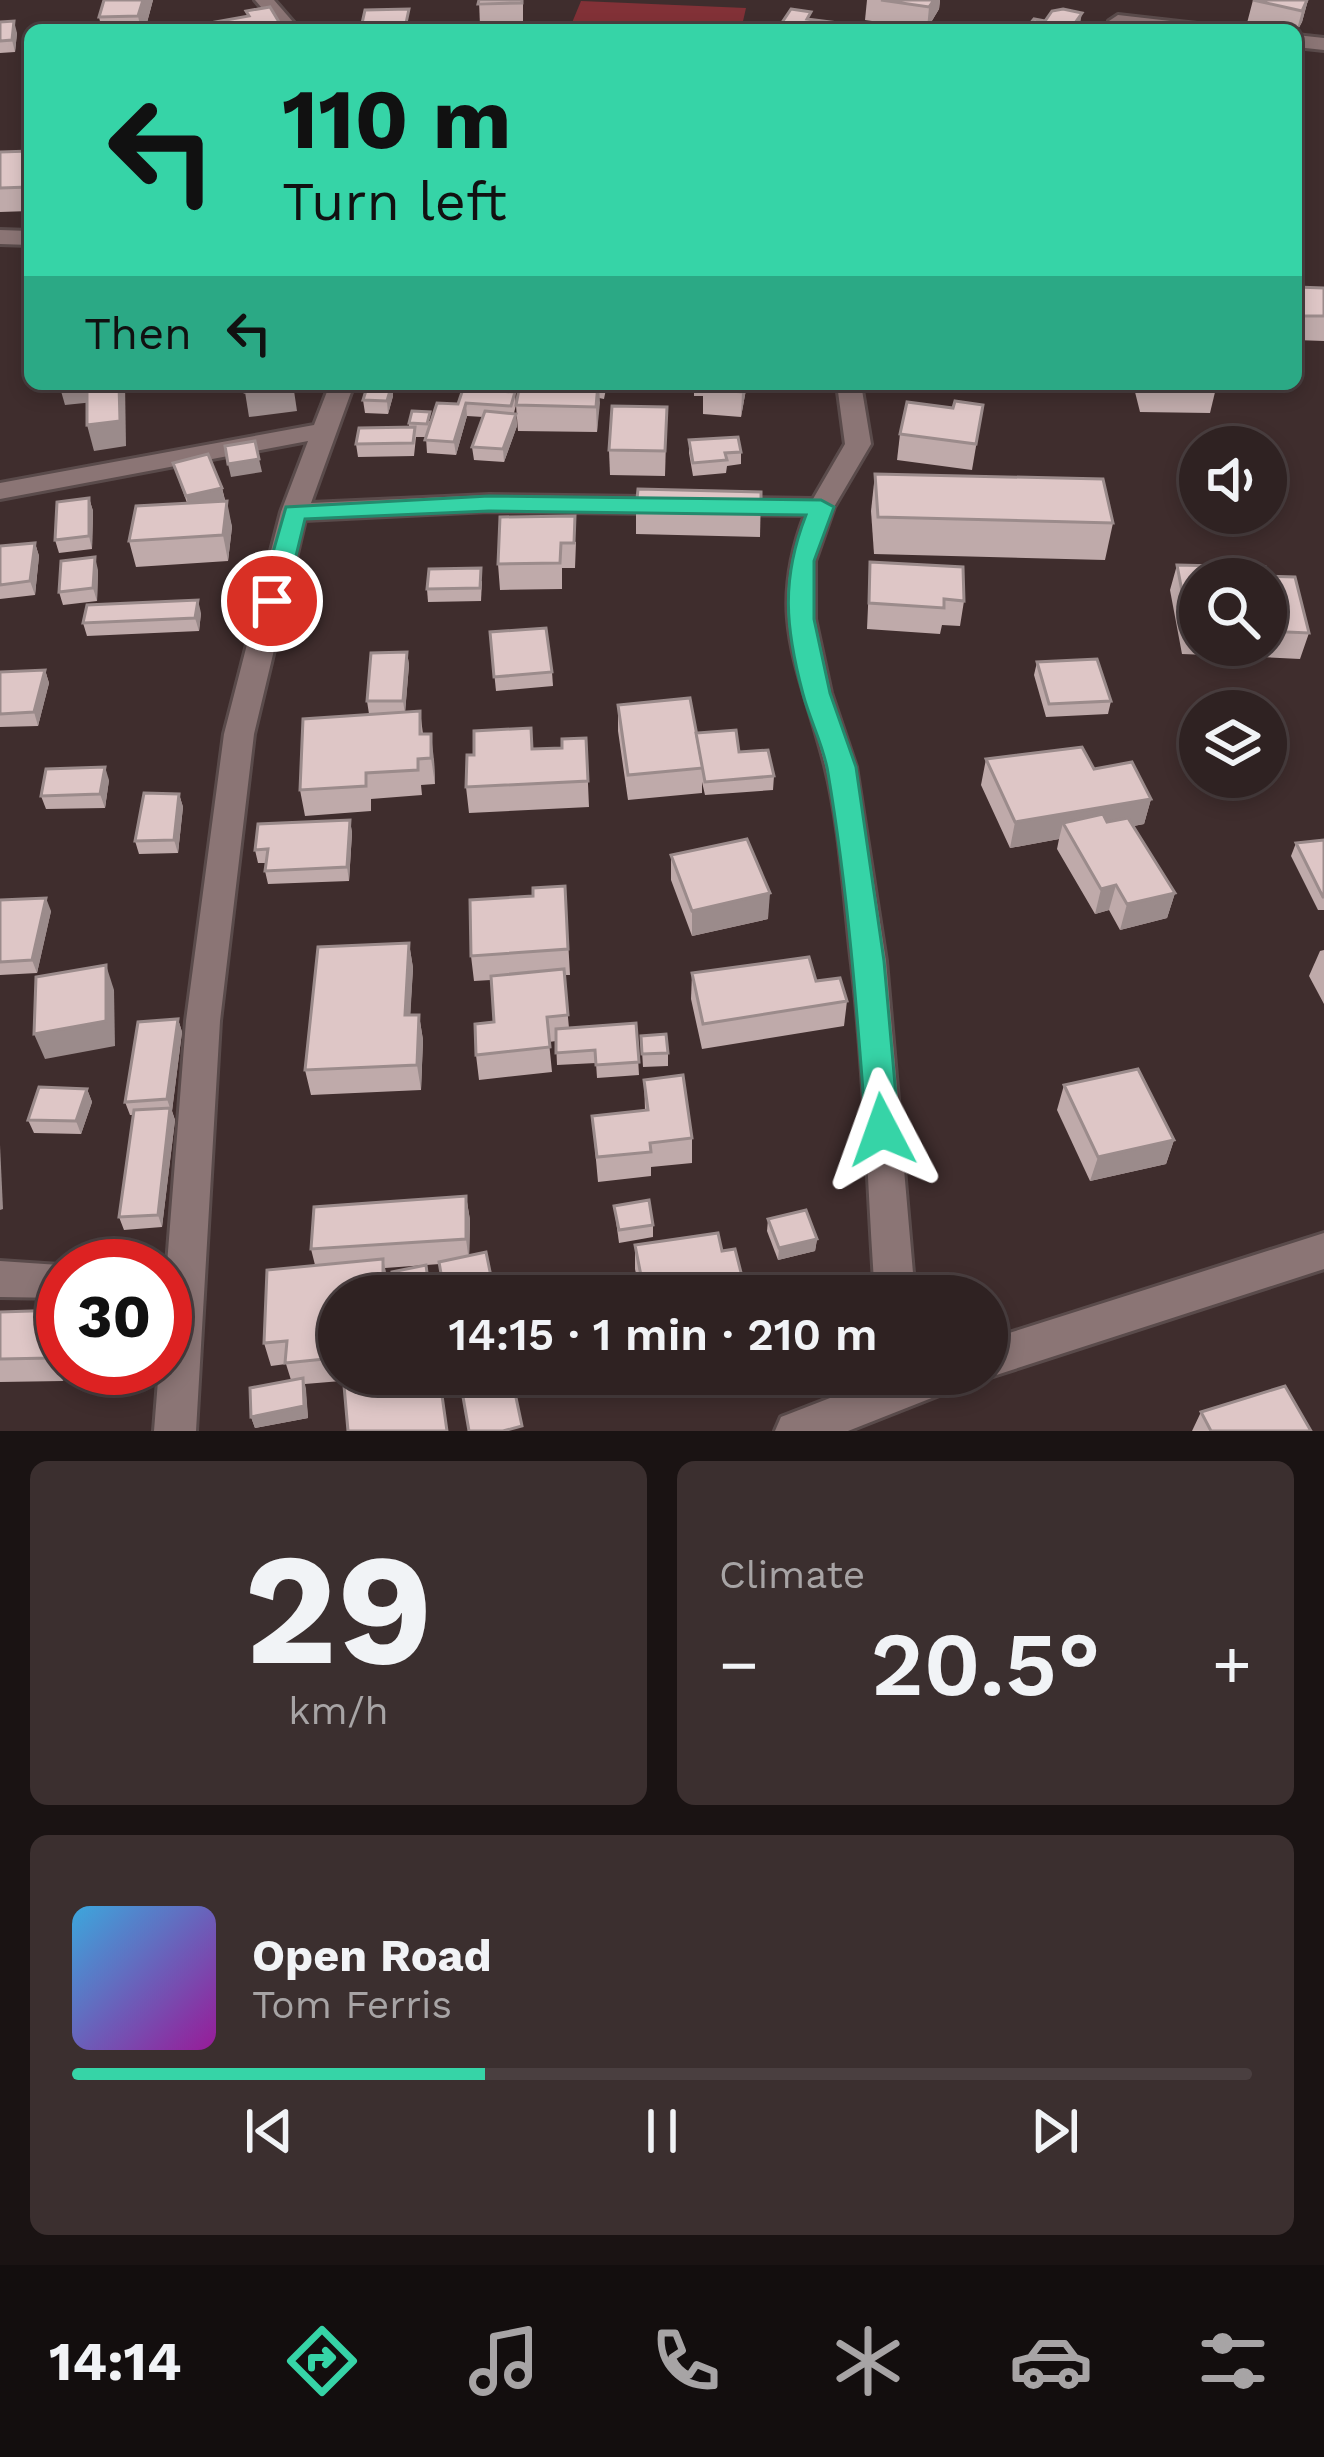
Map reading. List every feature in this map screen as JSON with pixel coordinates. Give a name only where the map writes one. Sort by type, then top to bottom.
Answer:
[{"type":"street","points":[[265,0],[286,24]]},
{"type":"street","points":[[1115,24],[1133,0]]},
{"type":"street","points":[[179,1239],[239,734],[294,512],[339,390]]},
{"type":"street","points":[[850,390],[858,444],[821,507],[801,561],[801,619],[816,693],[842,767],[869,961],[893,1275]]},
{"type":"street","points":[[0,491],[322,431]]},
{"type":"street","points":[[294,512],[489,503],[821,507]]},
{"type":"street","points":[[1008,1352],[1324,1251]]},
{"type":"street","points":[[0,1279],[36,1280]]},
{"type":"street","points":[[175,1395],[175,1431]]},
{"type":"street","points":[[796,1431],[884,1395]]},
{"type":"shaded area","points":[[581,1],[746,8],[742,24],[571,24]]},
{"type":"building","points":[[104,0],[143,0],[138,16],[99,17]]},
{"type":"building","points":[[479,0],[522,0],[522,3],[478,4]]},
{"type":"building","points":[[881,0],[934,0],[929,7]]},
{"type":"building","points":[[1253,0],[1307,0],[1302,11]]},
{"type":"building","points":[[270,7],[279,22],[204,24],[249,16],[246,11]]},
{"type":"building","points":[[409,9],[406,24],[362,24],[365,10]]},
{"type":"building","points":[[791,9],[811,12],[807,19],[846,24],[781,24]]},
{"type":"building","points":[[1052,11],[1082,13],[1074,24],[1030,24],[1034,19],[1045,21]]},
{"type":"building","points":[[14,21],[12,40],[0,41],[0,22]]},
{"type":"building","points":[[24,151],[24,187],[0,188],[0,152]]},
{"type":"building","points":[[1302,287],[1324,288],[1324,316],[1302,316]]},
{"type":"building","points":[[87,390],[119,390],[120,421],[87,425]]},
{"type":"building","points":[[366,390],[390,390],[387,401],[363,400]]},
{"type":"building","points":[[463,390],[515,392],[511,406],[466,403],[454,442],[425,440],[437,403],[458,404]]},
{"type":"building","points":[[519,390],[597,390],[596,407],[516,405]]},
{"type":"building","points":[[955,401],[983,405],[976,444],[900,434],[907,402],[953,408]]},
{"type":"building","points":[[612,406],[667,407],[665,451],[609,450]]},
{"type":"building","points":[[412,411],[430,412],[427,424],[409,423]]},
{"type":"building","points":[[485,411],[516,414],[503,449],[472,447]]},
{"type":"building","points":[[415,427],[413,443],[356,444],[359,428]]},
{"type":"building","points":[[738,437],[741,452],[725,453],[727,460],[693,463],[689,440]]},
{"type":"building","points":[[255,441],[259,459],[228,464],[225,446]]},
{"type":"building","points":[[208,454],[222,488],[186,496],[173,463]]},
{"type":"building","points":[[875,474],[1103,479],[1113,523],[878,517]]},
{"type":"building","points":[[638,489],[761,492],[761,512],[636,509]]},
{"type":"building","points":[[89,498],[89,536],[55,540],[57,502]]},
{"type":"building","points":[[227,501],[223,535],[129,541],[136,506]]},
{"type":"building","points":[[575,516],[574,543],[561,543],[560,563],[498,564],[500,517]]},
{"type":"building","points":[[35,543],[30,581],[0,585],[0,546]]},
{"type":"building","points":[[95,557],[93,588],[59,592],[61,561]]},
{"type":"building","points":[[870,562],[963,567],[964,601],[944,599],[944,608],[869,603]]},
{"type":"building","points":[[481,568],[480,588],[427,589],[429,569]]},
{"type":"building","points":[[1287,577],[1295,577],[1309,633],[1287,632]]},
{"type":"building","points":[[198,600],[195,618],[83,623],[87,605]]},
{"type":"building","points":[[546,628],[552,672],[494,677],[490,632]]},
{"type":"building","points":[[407,652],[403,701],[367,701],[371,653]]},
{"type":"building","points":[[1097,659],[1111,701],[1049,704],[1037,662]]},
{"type":"building","points":[[45,670],[34,712],[0,714],[0,672]]},
{"type":"building","points":[[690,698],[703,768],[628,775],[618,705]]},
{"type":"building","points":[[420,711],[420,734],[431,734],[431,758],[418,759],[418,770],[366,773],[366,786],[300,790],[303,719]]},
{"type":"building","points":[[531,728],[532,749],[562,748],[562,739],[586,738],[588,781],[466,787],[474,731]]},
{"type":"building","points":[[736,730],[739,752],[768,750],[774,776],[705,782],[696,733]]},
{"type":"building","points":[[1082,747],[1094,769],[1132,762],[1151,799],[1015,822],[986,759]]},
{"type":"building","points":[[105,767],[100,794],[41,796],[46,769]]},
{"type":"building","points":[[144,793],[179,794],[174,840],[135,841]]},
{"type":"building","points":[[1103,814],[1107,822],[1128,818],[1175,893],[1127,904],[1116,885],[1101,889],[1063,823]]},
{"type":"building","points":[[350,820],[347,867],[265,871],[268,849],[255,850],[258,824]]},
{"type":"building","points":[[747,839],[770,893],[692,911],[671,855]]},
{"type":"building","points":[[1324,840],[1324,897],[1323,897],[1296,843]]},
{"type":"building","points":[[565,886],[568,949],[471,956],[470,900],[533,896],[533,888]]},
{"type":"building","points":[[46,898],[32,960],[0,962],[0,900]]},
{"type":"building","points":[[409,943],[405,1015],[419,1015],[417,1065],[305,1070],[318,947]]},
{"type":"building","points":[[809,957],[816,981],[840,978],[847,1001],[703,1024],[692,973]]},
{"type":"building","points":[[106,965],[106,1021],[34,1034],[36,977]]},
{"type":"building","points":[[564,969],[568,1015],[547,1017],[550,1047],[476,1055],[475,1024],[494,1022],[491,976]]},
{"type":"building","points":[[178,1019],[167,1099],[125,1102],[138,1022]]},
{"type":"building","points":[[636,1023],[639,1062],[596,1065],[595,1050],[556,1053],[556,1029]]},
{"type":"building","points":[[666,1034],[668,1053],[642,1054],[641,1036]]},
{"type":"building","points":[[1138,1069],[1174,1140],[1098,1157],[1064,1085]]},
{"type":"building","points":[[683,1075],[692,1138],[650,1143],[651,1152],[597,1157],[592,1116],[648,1110],[644,1080]]},
{"type":"building","points":[[39,1087],[87,1089],[76,1121],[28,1120]]},
{"type":"building","points":[[170,1108],[158,1215],[119,1217],[134,1110]]},
{"type":"building","points":[[466,1196],[466,1239],[311,1249],[314,1207]]},
{"type":"building","points":[[649,1200],[653,1225],[619,1230],[614,1206]]},
{"type":"building","points":[[806,1210],[817,1239],[779,1248],[768,1219]]},
{"type":"building","points":[[718,1233],[722,1251],[735,1249],[742,1275],[641,1275],[635,1245]]},
{"type":"building","points":[[486,1252],[491,1275],[441,1275],[439,1262]]},
{"type":"building","points":[[383,1259],[383,1275],[318,1275],[318,1360],[285,1363],[287,1341],[264,1343],[267,1270]]},
{"type":"building","points":[[426,1265],[427,1275],[392,1275]]},
{"type":"building","points":[[36,1311],[36,1358],[0,1359],[0,1312]]},
{"type":"building","points":[[303,1378],[304,1406],[251,1417],[250,1388]]},
{"type":"building","points":[[1285,1386],[1311,1431],[1211,1431],[1201,1412]]},
{"type":"building","points":[[345,1395],[442,1395],[447,1431],[348,1431]]},
{"type":"building","points":[[463,1395],[515,1395],[522,1426],[469,1431]]},
{"type":"route","points":[[272,601],[294,512],[489,503],[821,507],[801,561],[801,619],[816,693],[842,767],[869,961],[882,1130]]}]
